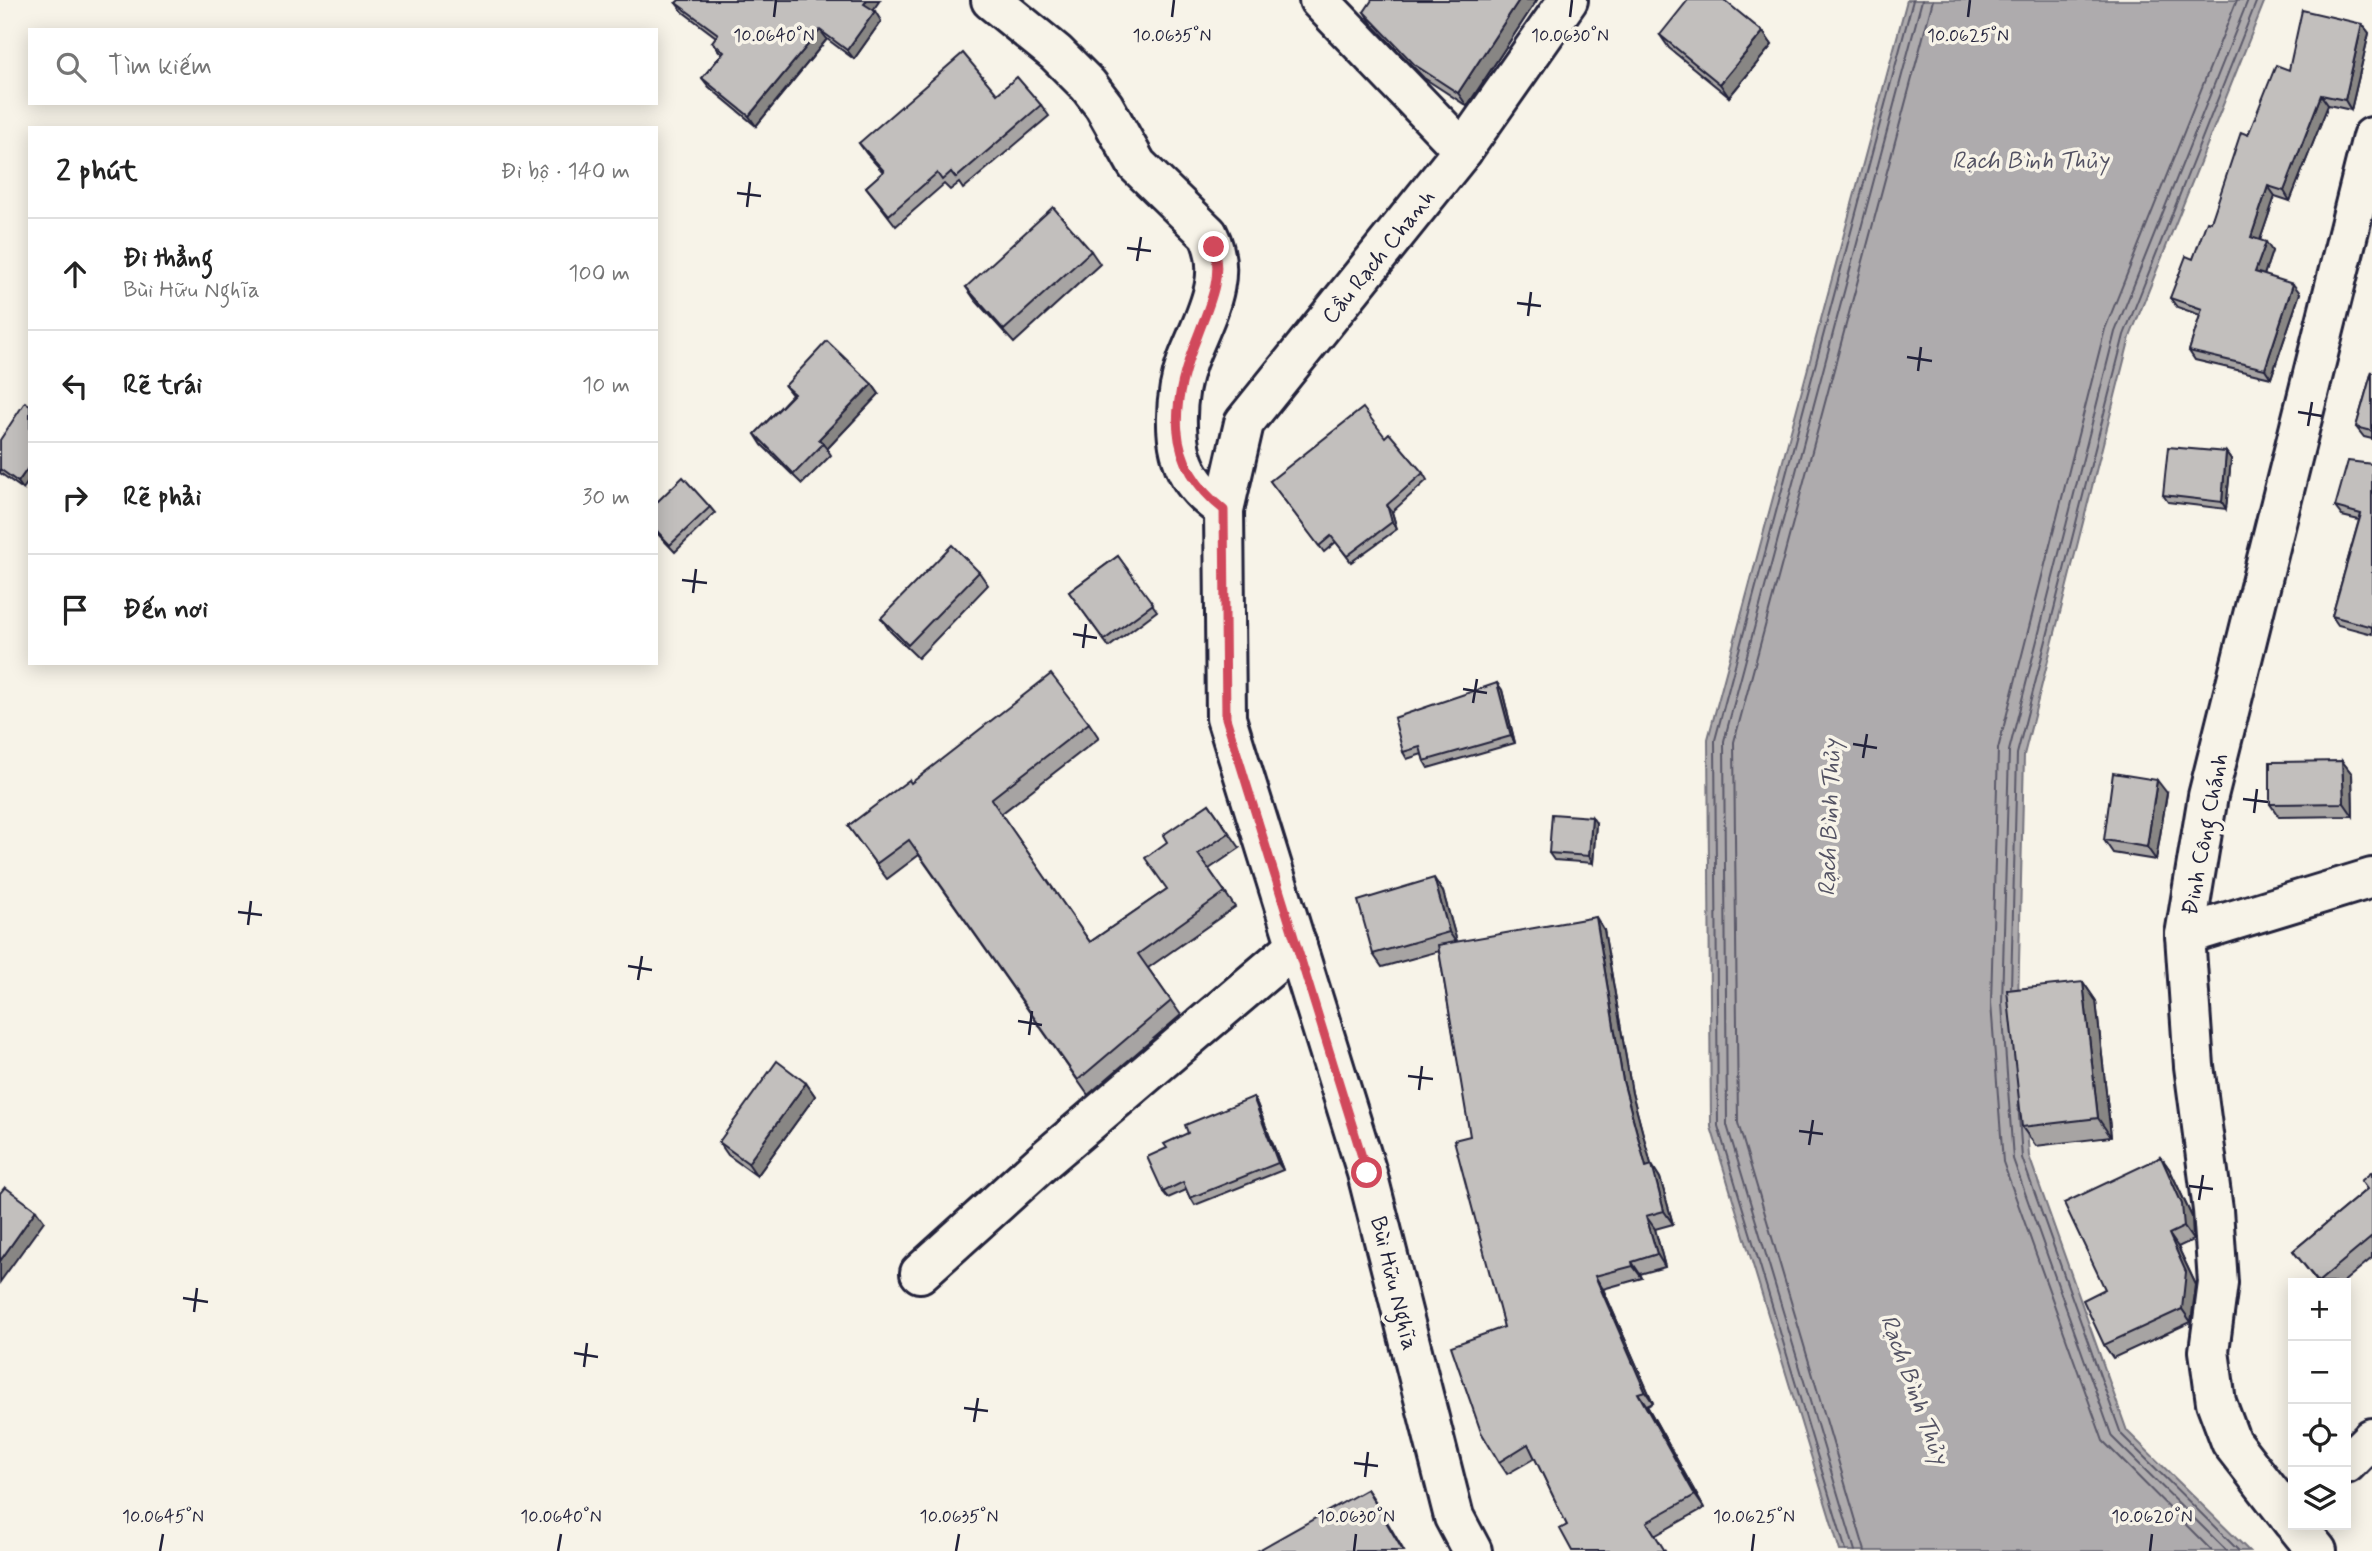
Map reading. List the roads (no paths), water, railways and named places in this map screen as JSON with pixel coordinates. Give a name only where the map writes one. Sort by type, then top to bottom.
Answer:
[{"type":"street","points":[[991,0],[1056,53],[1088,85],[1104,106],[1137,165],[1208,234],[1214,247],[1218,262],[1214,292],[1186,365],[1178,399],[1178,426],[1181,451],[1189,474],[1202,492],[1224,510]]},
{"type":"street","points":[[1319,0],[1454,161],[1568,0]]},
{"type":"street","name":"Đinh Công Chánh","points":[[2288,1514],[2231,1443],[2216,1402],[2209,1351],[2218,1283],[2215,1234],[2194,1066],[2185,935],[2208,796],[2372,138]]},
{"type":"street","name":"Cầu Rạch Chanh","points":[[1310,339],[1454,161]]},
{"type":"street","name":"Bùi Hữu Nghĩa","points":[[1310,339],[1244,423],[1224,510],[1226,718],[1367,1173],[1454,1517],[1472,1551]]},
{"type":"street","points":[[2185,935],[2372,878]]},
{"type":"street","points":[[920,1273],[1047,1158],[1297,945]]},
{"type":"street","points":[[2351,1459],[2372,1438]]},
{"type":"street","name":"Đinh Công Chánh","points":[[2301,1530],[2317,1551]]},
{"type":"water","name":"Rạch Bình Thủy","points":[[1907,0],[2265,0],[2130,337],[2024,755],[2018,1004],[2029,1156],[2127,1431],[2249,1551],[1840,1551],[1711,1127],[1708,739]]}]
